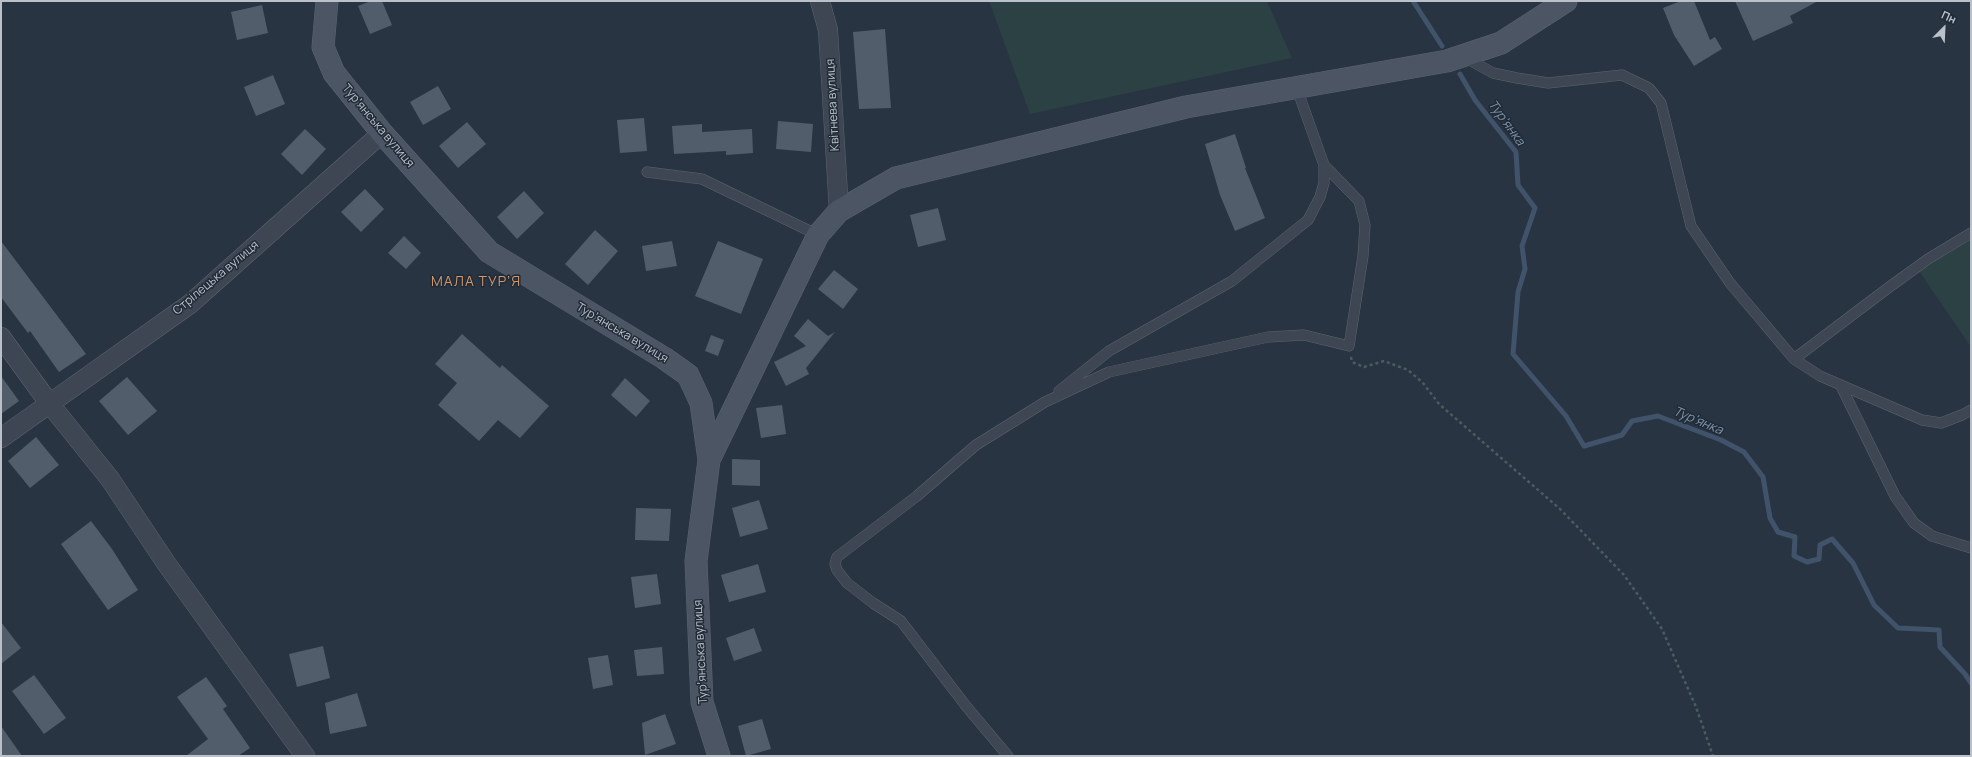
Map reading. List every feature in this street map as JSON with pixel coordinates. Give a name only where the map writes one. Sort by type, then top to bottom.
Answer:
[{"type":"street","name":"Турʼянська вулиця","points":[[327,1],[323,47],[334,73],[382,133],[489,252],[664,358],[688,375],[701,404],[710,460],[696,562],[702,702],[719,756]]},
{"type":"street","name":"Квітнева вулиця","points":[[820,1],[828,30],[838,211]]},
{"type":"street","points":[[710,460],[818,235],[838,211],[896,178],[1186,107],[1296,86],[1447,61],[1501,43],[1566,1]]},
{"type":"street","name":"Стрілецька вулиця","points":[[1,438],[48,403],[190,304],[382,133]]},
{"type":"street","points":[[1,337],[48,403],[110,479],[166,562],[305,756]]},
{"type":"lane","points":[[1463,56],[1493,73],[1517,78],[1548,83],[1622,75],[1649,88],[1661,104],[1691,226],[1730,283],[1794,360],[1820,376],[1841,386],[1922,420],[1941,423],[1971,410]]},
{"type":"lane","points":[[1008,756],[966,706],[901,621],[873,603],[847,583],[835,564],[837,557],[841,552],[917,496],[976,445],[1045,402],[1110,351],[1232,281],[1308,220],[1320,197],[1324,183],[1324,165],[1296,86]]},
{"type":"lane","points":[[1045,402],[1109,372],[1268,337],[1304,336],[1349,346],[1363,256],[1365,225],[1359,201],[1324,165]]},
{"type":"lane","points":[[647,172],[702,179],[818,235]]},
{"type":"lane","points":[[1794,360],[1928,259],[1971,233]]},
{"type":"lane","points":[[1841,386],[1895,496],[1914,523],[1932,536],[1971,548]]},
{"type":"path","points":[[1349,346],[1352,362],[1364,367],[1384,361],[1408,370],[1423,383],[1439,404],[1560,509],[1624,575],[1662,629],[1696,707],[1713,756]]},
{"type":"green space","points":[[989,1],[1267,1],[1292,58],[1030,114]]},
{"type":"green space","points":[[1971,239],[1971,347],[1919,271]]},
{"type":"building","points":[[371,1],[382,1],[392,25],[370,34],[358,6]]},
{"type":"building","points":[[1681,1],[1694,1],[1710,40],[1715,37],[1722,49],[1694,66],[1674,35],[1663,8]]},
{"type":"building","points":[[1735,1],[1818,1],[1790,16],[1793,23],[1753,41]]},
{"type":"building","points":[[262,5],[268,33],[237,40],[231,12]]},
{"type":"building","points":[[885,29],[891,108],[859,109],[853,32]]},
{"type":"building","points":[[273,75],[285,104],[256,116],[244,87]]},
{"type":"building","points":[[438,86],[451,109],[423,125],[410,102]]},
{"type":"building","points":[[644,118],[647,151],[620,153],[617,120]]},
{"type":"building","points":[[778,121],[813,124],[811,152],[776,149]]},
{"type":"building","points":[[467,122],[486,144],[458,168],[439,146]]},
{"type":"building","points":[[702,124],[702,132],[752,129],[753,153],[726,155],[726,151],[674,154],[672,126]]},
{"type":"building","points":[[305,129],[326,149],[302,175],[281,154]]},
{"type":"building","points":[[1235,134],[1245,168],[1265,218],[1235,231],[1220,195],[1205,144]]},
{"type":"building","points":[[365,189],[384,209],[361,232],[341,212]]},
{"type":"building","points":[[524,191],[544,213],[517,239],[497,217]]},
{"type":"building","points":[[938,208],[946,240],[918,247],[910,215]]},
{"type":"building","points":[[595,230],[618,251],[588,285],[565,264]]},
{"type":"building","points":[[404,236],[421,253],[406,269],[388,253]]},
{"type":"building","points":[[1,241],[86,354],[59,372],[30,331],[28,333],[1,297]]},
{"type":"building","points":[[672,241],[677,266],[646,271],[642,246]]},
{"type":"building","points":[[718,241],[763,259],[741,314],[695,296]]},
{"type":"building","points":[[834,270],[858,289],[843,309],[818,289]]},
{"type":"building","points":[[808,319],[828,336],[835,332],[806,368],[809,374],[786,386],[774,362],[806,346],[794,336]]},
{"type":"building","points":[[462,334],[500,368],[502,365],[549,406],[520,438],[498,420],[479,441],[438,405],[457,383],[435,364]]},
{"type":"building","points":[[711,335],[724,340],[718,356],[705,351]]},
{"type":"building","points":[[1,376],[19,401],[1,414]]},
{"type":"building","points":[[127,377],[157,411],[128,435],[99,401]]},
{"type":"building","points":[[625,378],[650,401],[636,417],[611,395]]},
{"type":"building","points":[[782,405],[786,434],[761,438],[756,408]]},
{"type":"building","points":[[36,437],[59,465],[30,488],[8,461]]},
{"type":"building","points":[[732,459],[760,460],[760,486],[732,485]]},
{"type":"building","points":[[759,500],[768,529],[740,537],[732,508]]},
{"type":"building","points":[[636,508],[671,509],[669,541],[635,540]]},
{"type":"building","points":[[91,521],[112,549],[138,590],[108,610],[61,544]]},
{"type":"building","points":[[758,564],[766,592],[729,602],[721,575]]},
{"type":"building","points":[[657,574],[661,604],[635,608],[631,577]]},
{"type":"building","points":[[1,622],[21,648],[1,664]]},
{"type":"building","points":[[754,628],[762,651],[734,661],[726,638]]},
{"type":"building","points":[[323,646],[330,678],[297,687],[289,654]]},
{"type":"building","points":[[662,647],[664,674],[637,676],[634,650]]},
{"type":"building","points":[[608,655],[613,685],[593,689],[588,658]]},
{"type":"building","points":[[34,675],[66,718],[44,734],[12,691]]},
{"type":"building","points":[[206,677],[227,706],[223,709],[250,748],[238,756],[186,756],[208,739],[177,697]]},
{"type":"building","points":[[357,693],[367,726],[330,734],[325,703]]},
{"type":"building","points":[[665,714],[676,744],[645,755],[642,723]]},
{"type":"building","points":[[762,719],[771,749],[746,756],[738,726]]},
{"type":"building","points":[[1,726],[22,756],[1,756]]},
{"type":"waterway","name":"Тур'янка","points":[[1413,1],[1442,46]]},
{"type":"waterway","name":"Тур'янка","points":[[1460,74],[1475,100],[1516,152],[1518,185],[1535,208],[1522,246],[1525,269],[1518,292],[1513,354],[1566,416],[1584,446],[1622,435],[1632,421],[1658,416],[1721,440],[1744,452],[1763,477],[1770,518],[1778,532],[1795,537],[1794,556],[1807,562],[1819,559],[1820,545],[1832,539],[1853,563],[1874,605],[1898,628],[1939,630],[1940,647],[1965,674],[1971,683]]},
{"type":"district","name":"МАЛА ТУР’Я","points":[[476,282]]}]
